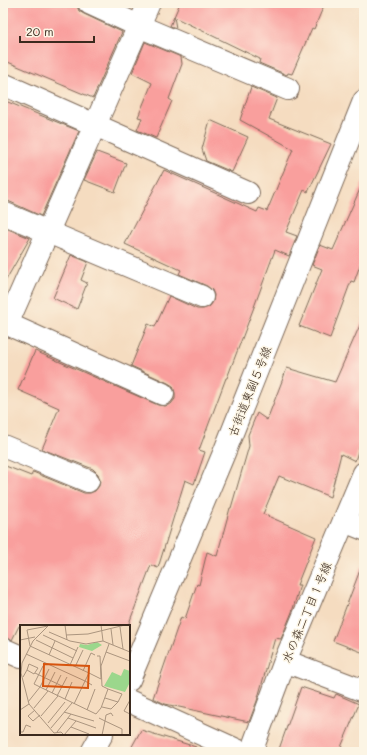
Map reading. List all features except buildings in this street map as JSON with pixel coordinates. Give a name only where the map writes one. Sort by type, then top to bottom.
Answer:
[{"type":"street","points":[[89,3],[139,26],[288,89]]},
{"type":"street","points":[[149,3],[49,231],[5,323],[163,394]]},
{"type":"street","points":[[3,84],[96,124],[248,193]]},
{"type":"street","name":"古街道東副５号線","points":[[130,678],[224,453],[364,101]]},
{"type":"street","points":[[3,213],[49,231],[202,297]]},
{"type":"street","points":[[3,446],[88,481]]},
{"type":"street","name":"水の森二丁目１号線","points":[[250,752],[285,661],[364,472]]},
{"type":"street","points":[[344,521],[364,529]]},
{"type":"street","points":[[3,649],[20,657]]},
{"type":"street","points":[[285,661],[364,691]]},
{"type":"street","points":[[130,701],[241,752]]},
{"type":"street","points":[[92,752],[101,735]]}]
